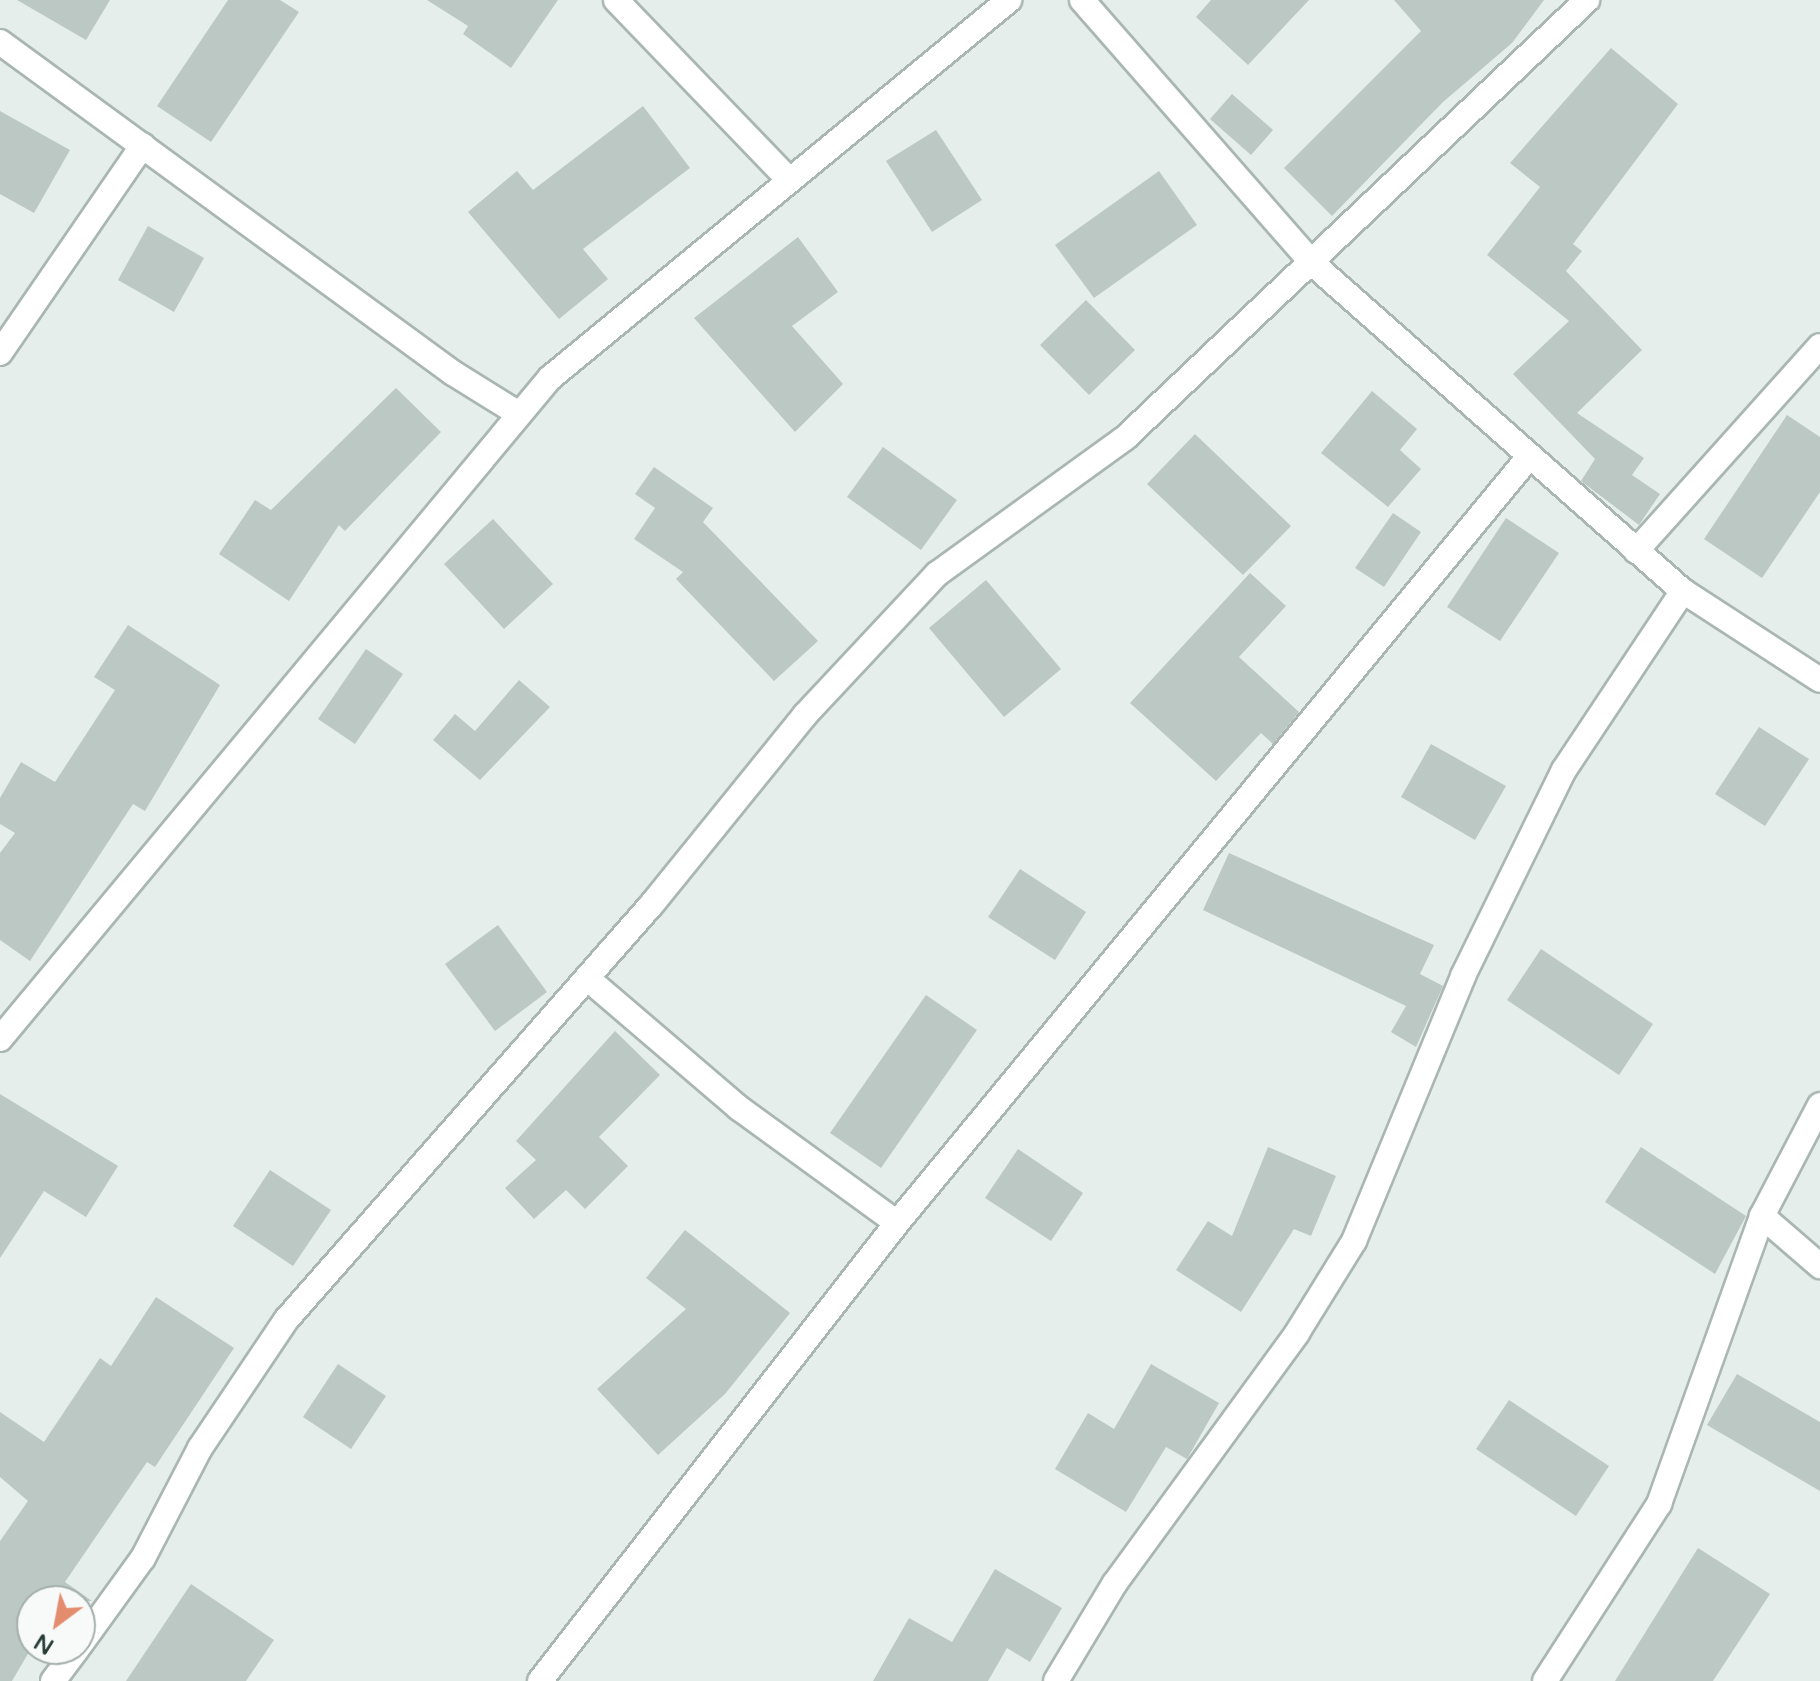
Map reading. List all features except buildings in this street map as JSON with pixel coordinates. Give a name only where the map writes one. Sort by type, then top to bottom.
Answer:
[{"type":"street","points":[[616,0],[787,178]]},
{"type":"street","points":[[0,1039],[519,414],[603,331],[1009,0]]},
{"type":"street","points":[[1082,0],[1312,263],[1528,458],[1683,591],[1820,680]]},
{"type":"street","points":[[96,1622],[143,1558],[200,1448],[286,1320],[363,1226],[588,979],[805,715],[937,574],[1125,438],[1587,0]]},
{"type":"street","points":[[0,42],[453,373],[519,414]]},
{"type":"street","points":[[0,353],[143,145]]},
{"type":"street","points":[[1636,551],[1820,346]]},
{"type":"street","points":[[540,1681],[897,1223],[1528,458]]},
{"type":"street","points":[[1056,1681],[1115,1583],[1297,1333],[1354,1241],[1463,976],[1564,770],[1683,591]]},
{"type":"street","points":[[588,979],[739,1108],[897,1223]]},
{"type":"street","points":[[1545,1681],[1659,1504],[1762,1216],[1820,1105]]},
{"type":"street","points":[[1762,1216],[1820,1266]]}]
